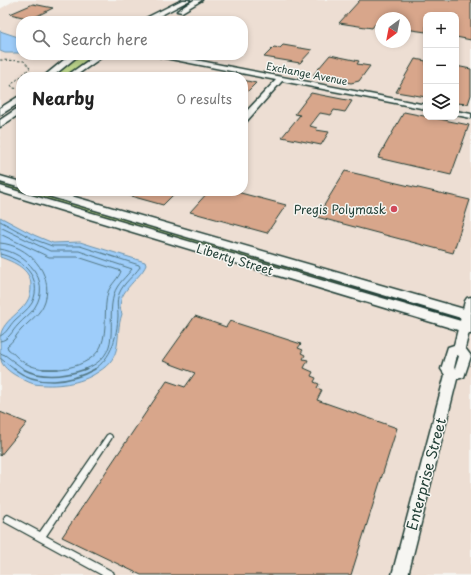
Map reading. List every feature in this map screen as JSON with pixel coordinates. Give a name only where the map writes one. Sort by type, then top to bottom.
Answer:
[{"type":"street","points":[[154,16],[187,0]]},
{"type":"street","points":[[170,16],[199,0]]},
{"type":"street","points":[[53,72],[68,60]]},
{"type":"street","points":[[76,72],[94,60]]},
{"type":"street","name":"Exchange Avenue","points":[[186,60],[423,106]]},
{"type":"street","points":[[248,114],[281,78]]},
{"type":"street","points":[[0,112],[16,101]]},
{"type":"street","points":[[0,124],[16,113]]},
{"type":"street","points":[[459,114],[471,116]]},
{"type":"street","points":[[0,179],[16,184]]},
{"type":"street","name":"Liberty Street","points":[[0,189],[16,194]]},
{"type":"street","name":"Liberty Street","points":[[25,196],[469,322]]},
{"type":"street","name":"Liberty Street","points":[[58,196],[469,322]]},
{"type":"street","name":"Enterprise Street","points":[[400,575],[452,374],[460,374],[465,355],[459,349],[469,322],[471,301]]},
{"type":"lane","points":[[41,537],[109,436]]},
{"type":"lane","points":[[8,519],[110,575]]},
{"type":"path","points":[[0,60],[24,61],[30,68],[26,72]]},
{"type":"path","points":[[16,81],[11,85],[13,88],[16,88]]},
{"type":"shaded area","points":[[15,0],[184,0],[167,9],[173,11],[185,10],[203,0],[471,0],[471,575],[0,575],[0,51],[5,53],[16,53],[16,60],[248,60],[248,16],[16,16],[16,36],[0,31],[0,9]]},
{"type":"green space","points":[[72,60],[88,60],[73,72],[59,72]]},
{"type":"green space","points":[[0,184],[16,188],[16,192],[0,187]]},
{"type":"green space","points":[[31,196],[48,196],[436,309],[434,310],[382,295],[329,283]]},
{"type":"water","points":[[0,31],[16,36],[16,53],[5,53],[0,51]]},
{"type":"water","points":[[0,217],[53,243],[80,242],[145,262],[146,265],[143,271],[128,287],[121,300],[120,306],[122,314],[115,353],[106,366],[98,372],[84,379],[68,384],[42,385],[26,381],[9,371],[3,364],[0,350],[2,331],[5,325],[27,302],[30,295],[31,286],[28,275],[21,267],[0,257]]},
{"type":"building","points":[[360,0],[471,0],[471,40],[459,38],[459,12],[423,12],[423,32],[411,30],[411,12],[375,12],[375,24],[372,28],[339,23]]},
{"type":"building","points":[[33,4],[53,8],[37,16],[18,16],[10,14]]},
{"type":"building","points":[[283,45],[312,50],[300,63],[264,57],[274,47],[280,48]]},
{"type":"building","points":[[330,55],[359,61],[357,64],[370,66],[359,81],[351,83],[313,75]]},
{"type":"building","points":[[415,59],[423,60],[423,96],[396,92]]},
{"type":"building","points":[[459,67],[471,69],[471,95],[468,104],[459,103]]},
{"type":"building","points":[[248,81],[256,83],[248,91]]},
{"type":"building","points":[[311,93],[352,101],[345,112],[334,110],[331,115],[320,113],[310,126],[317,128],[316,130],[329,132],[321,145],[282,137],[300,115],[295,114]]},
{"type":"building","points":[[404,112],[423,116],[423,120],[444,120],[469,125],[451,175],[378,158]]},
{"type":"building","name":"Pregis Polymask","points":[[345,171],[470,200],[453,253],[317,217]]},
{"type":"building","points":[[248,195],[286,205],[267,233],[190,212],[204,196]]},
{"type":"building","points":[[131,196],[172,196],[163,205]]},
{"type":"building","points":[[195,316],[226,327],[230,321],[301,344],[298,348],[303,350],[301,353],[305,355],[303,359],[308,360],[304,368],[313,372],[311,376],[316,378],[314,382],[319,384],[317,388],[322,390],[317,400],[397,428],[351,575],[141,575],[62,537],[167,381],[185,387],[195,373],[163,361]]},
{"type":"building","points":[[0,412],[27,423],[0,456]]},
{"type":"place","name":"Pregis Polymask","points":[[394,209]]}]
